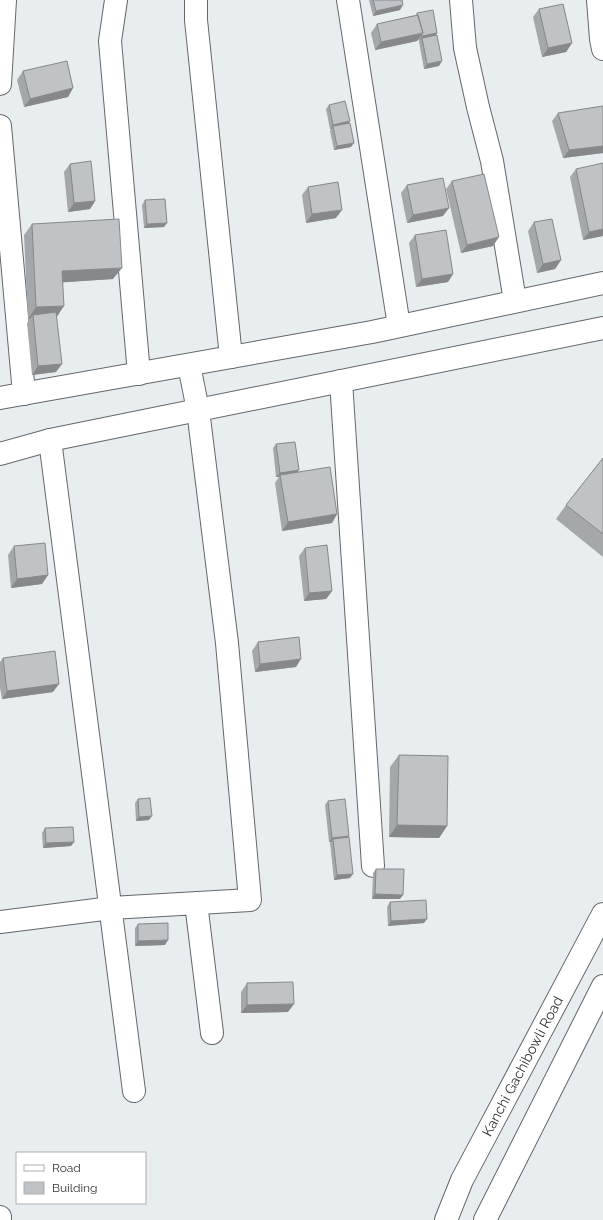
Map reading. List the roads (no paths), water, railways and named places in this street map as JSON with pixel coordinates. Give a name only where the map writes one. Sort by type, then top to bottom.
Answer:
[{"type":"street","points":[[0,84],[5,0]]},
{"type":"street","points":[[116,0],[110,42],[139,374]]},
{"type":"street","points":[[196,0],[196,20],[231,357]]},
{"type":"street","points":[[348,0],[399,326]]},
{"type":"street","points":[[461,0],[465,48],[492,161],[514,301]]},
{"type":"street","points":[[598,0],[603,49]]},
{"type":"street","points":[[0,126],[24,394]]},
{"type":"street","points":[[0,398],[353,336],[603,283]]},
{"type":"street","points":[[0,454],[50,440],[603,328]]},
{"type":"street","points":[[0,922],[111,908],[250,900],[227,644],[198,410],[189,365]]},
{"type":"street","points":[[341,381],[373,866]]},
{"type":"street","points":[[50,440],[134,1091]]},
{"type":"street","points":[[196,903],[212,1032]]},
{"type":"street","name":"Kanchi Gachibowli Road","points":[[446,1220],[462,1180],[603,914]]},
{"type":"street","points":[[486,1220],[602,989]]}]
